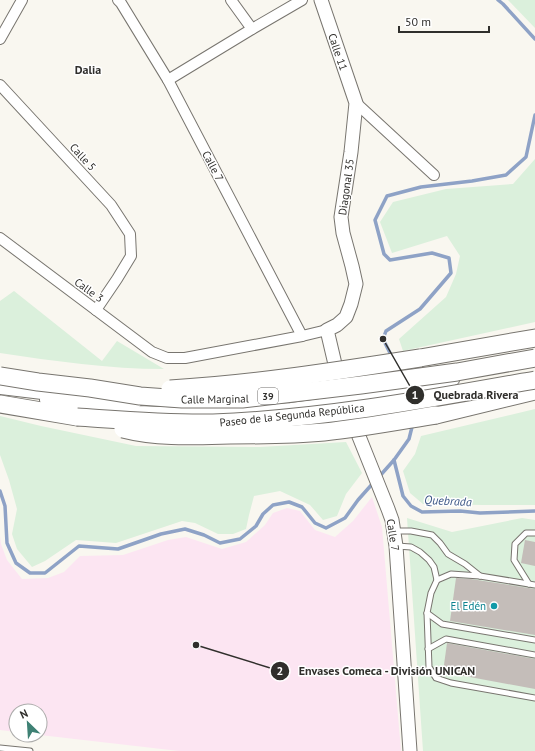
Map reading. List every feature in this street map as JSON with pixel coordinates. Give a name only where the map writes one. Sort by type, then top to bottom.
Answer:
[{"type":"highway","points":[[90,388],[171,389],[324,374],[535,338]]},
{"type":"highway","name":"Paseo de la Segunda República","points":[[0,376],[140,396],[182,399],[242,399],[361,386],[457,372],[535,358]]},
{"type":"highway","name":"Paseo de la Segunda República","points":[[0,404],[77,417],[168,423],[213,423],[263,420],[349,410],[535,380]]},
{"type":"highway","points":[[77,417],[136,432],[162,435],[185,436],[310,433],[349,429],[436,416],[535,391]]},
{"type":"street","points":[[0,39],[22,0]]},
{"type":"street","name":"Calle 7","points":[[118,0],[168,80],[302,336]]},
{"type":"street","points":[[231,0],[252,28]]},
{"type":"street","points":[[168,80],[252,28],[302,0]]},
{"type":"street","name":"Calle 11","points":[[321,0],[356,103]]},
{"type":"street","name":"Calle 5","points":[[0,85],[111,205],[130,234],[131,256],[118,279],[96,310]]},
{"type":"street","points":[[356,103],[434,175]]},
{"type":"street","name":"Diagonal 35","points":[[327,330],[337,325],[346,317],[356,284],[343,233],[341,217],[351,152],[356,103]]},
{"type":"street","name":"Calle 3","points":[[0,238],[152,352],[167,358],[185,358],[302,336]]},
{"type":"street","points":[[302,336],[327,330]]},
{"type":"street","name":"Calle 7","points":[[327,330],[343,398],[392,520],[396,546],[410,751]]},
{"type":"street","name":"Calle Marginal","points":[[0,392],[75,406],[137,411],[193,413],[234,412],[291,408],[535,366]]},
{"type":"street","name":"Calle Marginal","points":[[0,388],[67,397],[141,404],[189,406],[236,405],[343,398]]},
{"type":"lane","points":[[394,531],[411,531],[432,535],[448,554],[465,564],[480,576]]},
{"type":"lane","points":[[532,584],[514,560],[515,544],[526,533],[535,533]]},
{"type":"lane","points":[[396,546],[411,547],[420,552],[434,567],[437,580],[431,593],[427,613],[429,667],[436,678],[451,683],[535,698]]},
{"type":"lane","points":[[437,580],[451,574],[480,576],[532,584]]},
{"type":"lane","points":[[427,613],[442,624],[535,640]]},
{"type":"lane","points":[[428,649],[446,639],[535,656]]},
{"type":"lane","points":[[0,748],[30,751]]},
{"type":"shaded area","points":[[372,497],[382,527],[401,751],[179,751],[48,736],[48,703],[8,703],[8,731],[0,730],[0,536],[1,544],[7,560],[22,579],[48,578],[64,572],[80,556],[123,555],[168,540],[186,537],[222,549],[246,542],[265,525],[273,513],[287,508],[300,511],[315,530],[335,537],[353,521]]},
{"type":"green space","points":[[508,0],[535,0],[535,28]]},
{"type":"green space","points":[[535,159],[535,322],[403,351],[399,339],[446,297],[456,274],[460,256],[447,236],[392,253],[380,222],[393,202],[446,189],[513,184]]},
{"type":"green space","points":[[14,291],[102,361],[117,341],[164,369],[143,369],[61,362],[0,353],[0,301]]},
{"type":"green space","points":[[535,409],[535,505],[423,504],[410,493],[403,471],[415,454],[421,436]]},
{"type":"green space","points":[[0,416],[136,446],[260,447],[346,442],[362,473],[346,494],[337,516],[323,520],[310,505],[280,491],[254,496],[246,529],[233,534],[218,534],[195,523],[182,521],[116,543],[76,540],[45,561],[32,567],[17,549],[12,534],[17,509],[0,455]]},
{"type":"green space","points":[[407,518],[452,532],[522,518],[535,520],[535,751],[423,751]]},
{"type":"building","points":[[525,540],[535,542],[535,566],[521,563]]},
{"type":"building","name":"El Edén","points":[[456,578],[535,589],[535,635],[450,621]]},
{"type":"building","name":"El Edén","points":[[447,643],[535,659],[535,689],[443,672]]},
{"type":"waterway","points":[[498,0],[535,39]]},
{"type":"waterway","points":[[392,357],[383,339],[386,331],[420,309],[451,273],[449,258],[432,253],[390,260],[384,254],[375,220],[387,196],[421,187],[506,175],[526,157],[535,115]]},
{"type":"waterway","points":[[378,478],[394,460],[409,439],[413,423]]},
{"type":"waterway","name":"Quebrada","points":[[394,460],[403,496],[411,506],[422,512],[460,511],[480,513],[535,511]]},
{"type":"waterway","points":[[0,491],[5,506],[7,543],[16,563],[30,573],[45,573],[79,546],[118,549],[161,534],[185,529],[204,535],[220,543],[240,539],[256,526],[263,514],[273,505],[289,502],[302,507],[315,523],[326,528],[345,518],[374,482]]},
{"type":"place","name":"Quebrada Rivera","points":[[383,339]]},
{"type":"place","name":"El Edén","points":[[494,606]]},
{"type":"place","name":"Envases Comeca - División UNICAN","points":[[196,645]]},
{"type":"district","name":"Dalia","points":[[88,70]]}]
